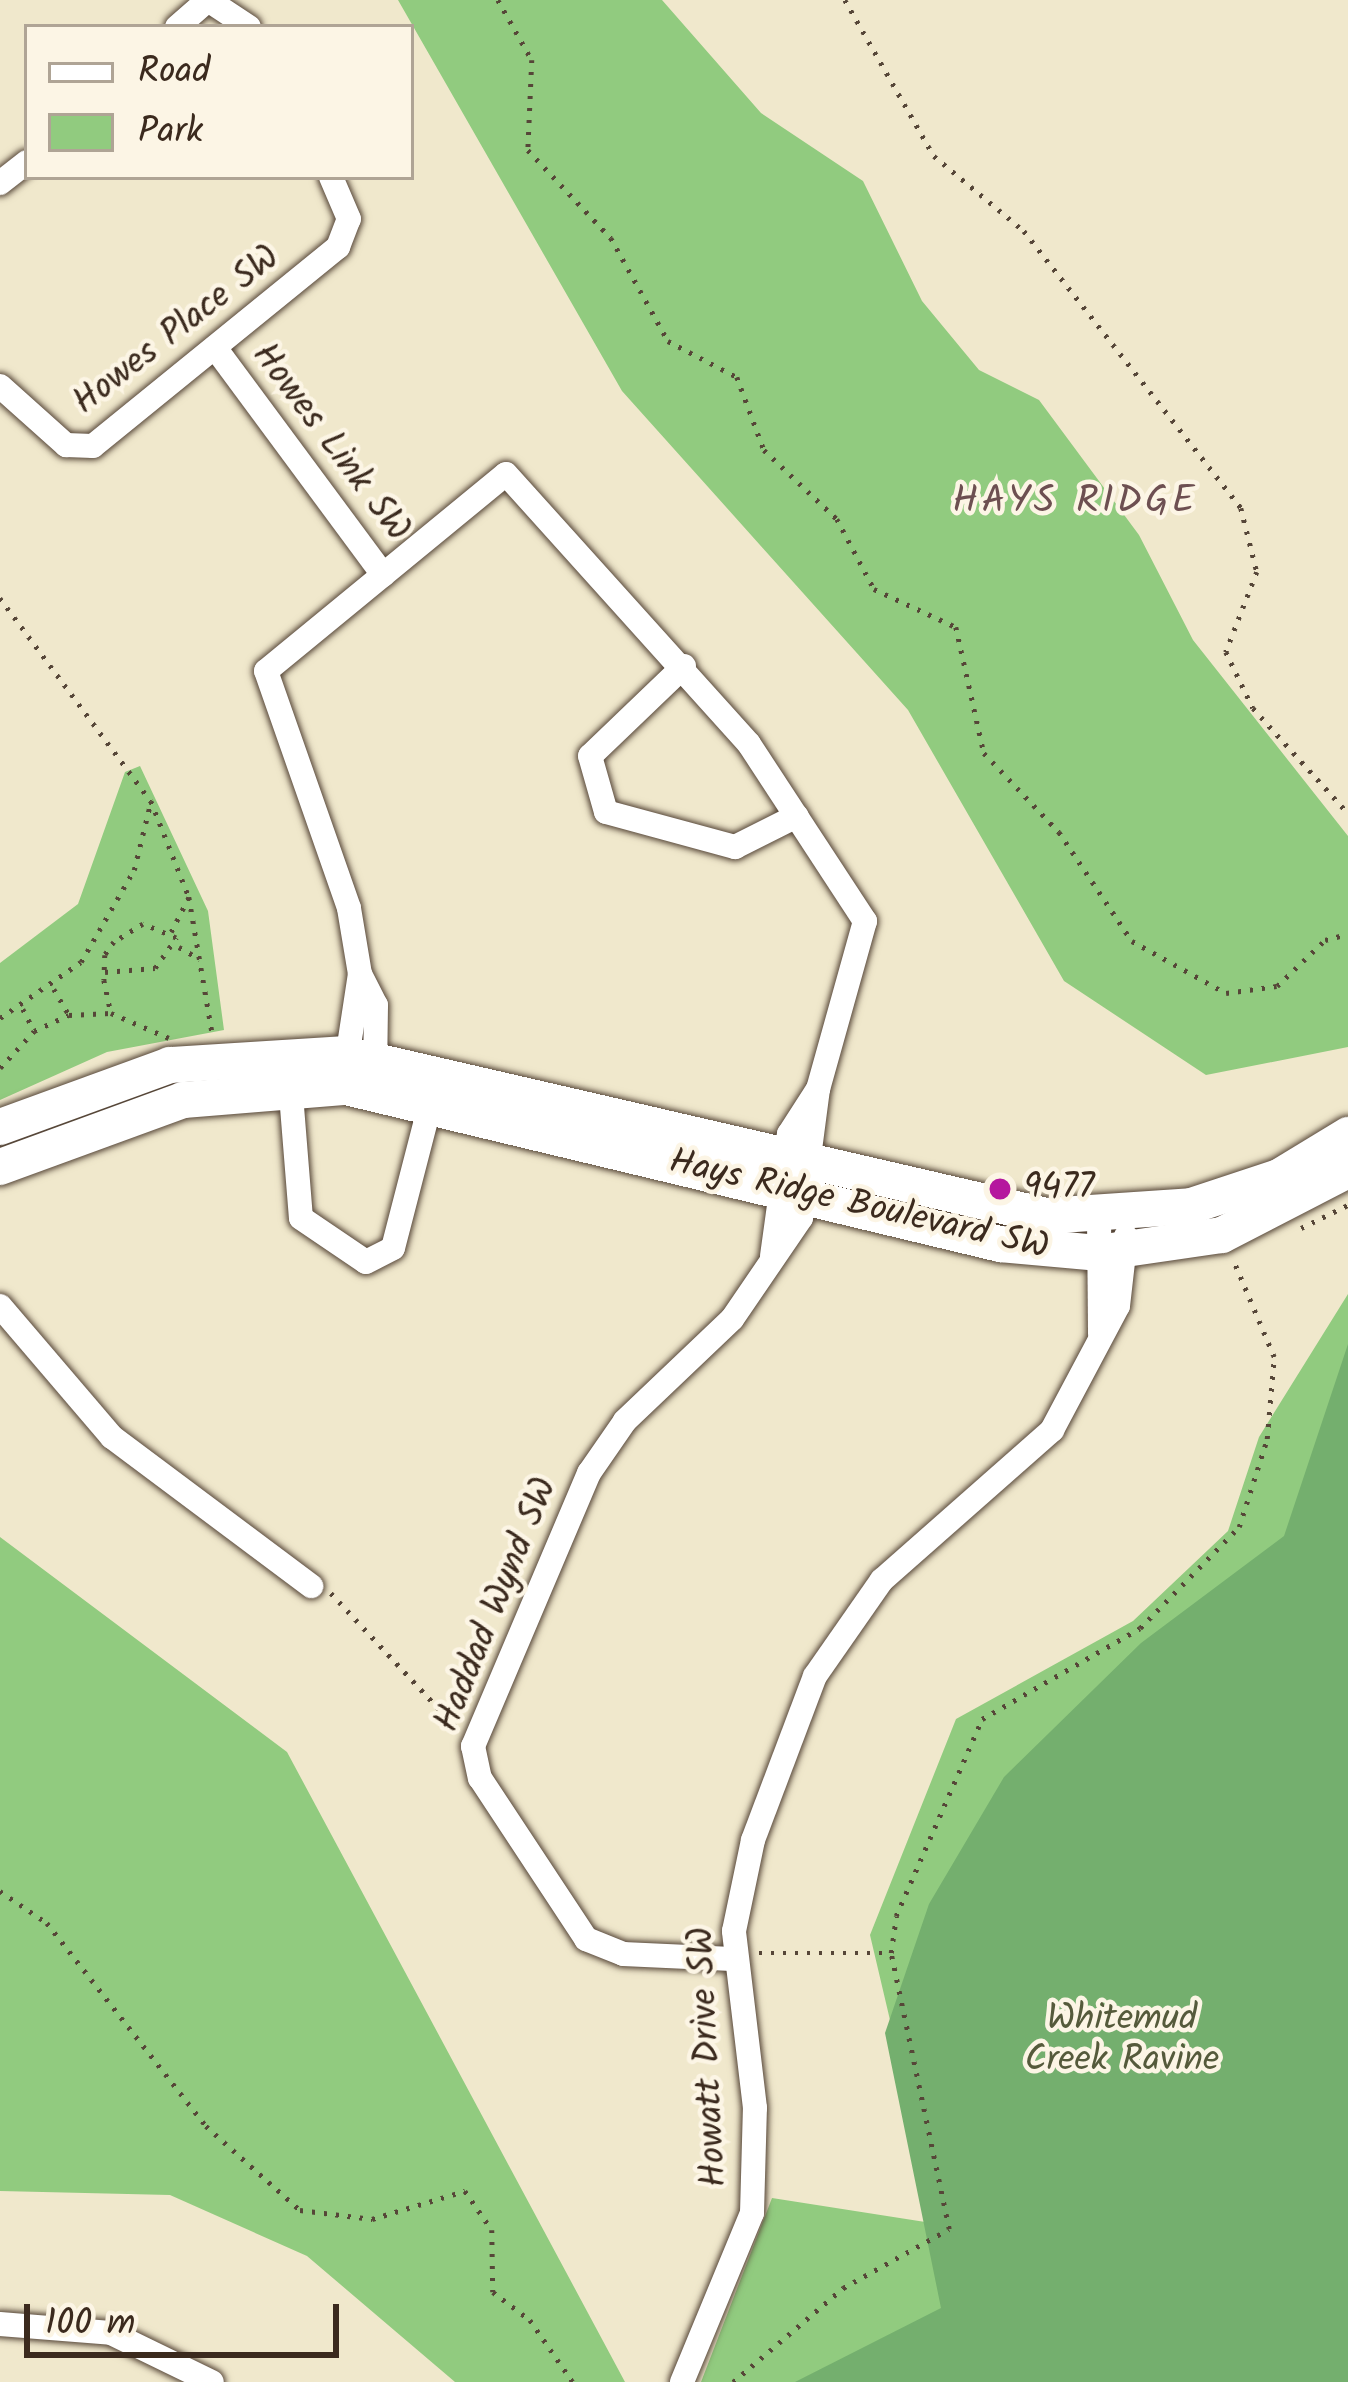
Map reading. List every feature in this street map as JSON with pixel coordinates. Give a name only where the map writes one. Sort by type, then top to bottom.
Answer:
[{"type":"street","points":[[180,24],[208,0],[244,24]]},
{"type":"street","points":[[0,183],[24,164]]},
{"type":"street","name":"Howes Place SW","points":[[0,386],[81,450],[218,353],[338,247],[349,219],[332,180]]},
{"type":"street","name":"Howes Link SW","points":[[218,353],[383,575]]},
{"type":"street","name":"Haddad Wynd SW","points":[[383,575],[506,474],[684,666],[797,816],[867,935],[772,1256],[732,1319],[625,1421],[589,1472],[473,1746],[480,1778],[586,1939],[623,1954],[732,1956]]},
{"type":"street","points":[[360,1072],[376,1005],[360,974],[349,908],[266,671],[383,575]]},
{"type":"street","points":[[684,666],[590,756],[606,812],[735,847],[797,816]]},
{"type":"street","points":[[289,1071],[301,1218],[366,1262],[393,1249],[435,1087]]},
{"type":"street","name":"Hays Ridge Boulevard SW","points":[[0,1167],[128,1112],[289,1071]]},
{"type":"street","name":"Hays Ridge Boulevard SW","points":[[0,1126],[129,1075],[360,1072],[796,1178],[1006,1210],[1112,1234],[1222,1235],[1348,1170]]},
{"type":"street","name":"Hays Ridge Boulevard SW","points":[[1112,1234],[1256,1185],[1348,1135]]},
{"type":"street","name":"Howatt Drive SW","points":[[682,2382],[732,2281],[755,2191],[732,1956],[753,1840],[830,1648],[882,1580],[1038,1448],[1100,1334],[1112,1234]]},
{"type":"street","points":[[0,1306],[112,1437],[311,1586]]},
{"type":"street","points":[[0,2324],[111,2333],[212,2382]]},
{"type":"path","points":[[498,0],[532,60],[528,150],[611,238],[668,341],[737,377],[764,450],[837,519],[874,589],[956,627],[984,752],[1059,832],[1132,941],[1180,976],[1240,992],[1277,986],[1325,940],[1348,934]]},
{"type":"path","points":[[845,0],[934,155],[1024,230],[1241,508],[1257,572],[1226,652],[1253,708],[1348,813]]},
{"type":"path","points":[[0,598],[152,801],[189,897],[213,1038]]},
{"type":"path","points":[[0,1018],[54,989],[88,952],[134,870],[152,801]]},
{"type":"path","points":[[189,897],[171,932],[176,947],[200,959]]},
{"type":"path","points":[[111,1012],[105,956],[143,924],[171,932]]},
{"type":"path","points":[[105,972],[138,975],[176,947]]},
{"type":"path","points":[[88,952],[105,956]]},
{"type":"path","points":[[54,989],[69,1015]]},
{"type":"path","points":[[22,1008],[34,1031]]},
{"type":"path","points":[[0,1068],[34,1031],[69,1015],[111,1012],[178,1045]]},
{"type":"path","points":[[733,2382],[789,2327],[953,2220],[891,1953],[956,1760],[982,1719],[1140,1628],[1239,1527],[1267,1439],[1274,1357],[1230,1254]]},
{"type":"path","points":[[311,1586],[338,1595],[473,1746]]},
{"type":"path","points":[[0,1892],[47,1923],[206,2126],[300,2210],[372,2219],[465,2191],[492,2230],[493,2292],[530,2320],[574,2382]]},
{"type":"path","points":[[732,1956],[891,1953]]},
{"type":"green space","points":[[398,0],[662,0],[761,113],[863,181],[922,301],[979,370],[1039,400],[1139,535],[1193,640],[1348,836],[1348,1047],[1206,1075],[1064,981],[908,710],[622,391]]},
{"type":"green space","points":[[140,766],[208,911],[224,1030],[107,1052],[0,1100],[0,963],[78,904],[125,772]]},
{"type":"green space","name":"Whitemud Creek Ravine","points":[[1348,1294],[1348,2382],[701,2382],[772,2198],[938,2224],[870,1935],[956,1719],[1133,1621],[1228,1531],[1259,1437]]},
{"type":"green space","name":"Whitemud Creek Ravine","points":[[1348,1344],[1348,2382],[795,2382],[941,2308],[885,2033],[929,1904],[1004,1777],[1141,1643],[1284,1536]]},
{"type":"green space","points":[[0,1537],[287,1752],[625,2382],[455,2382],[307,2256],[170,2195],[0,2191]]},
{"type":"place","name":"9477","points":[[1000,1189]]},
{"type":"district","name":"HAYS RIDGE","points":[[1075,502]]}]
